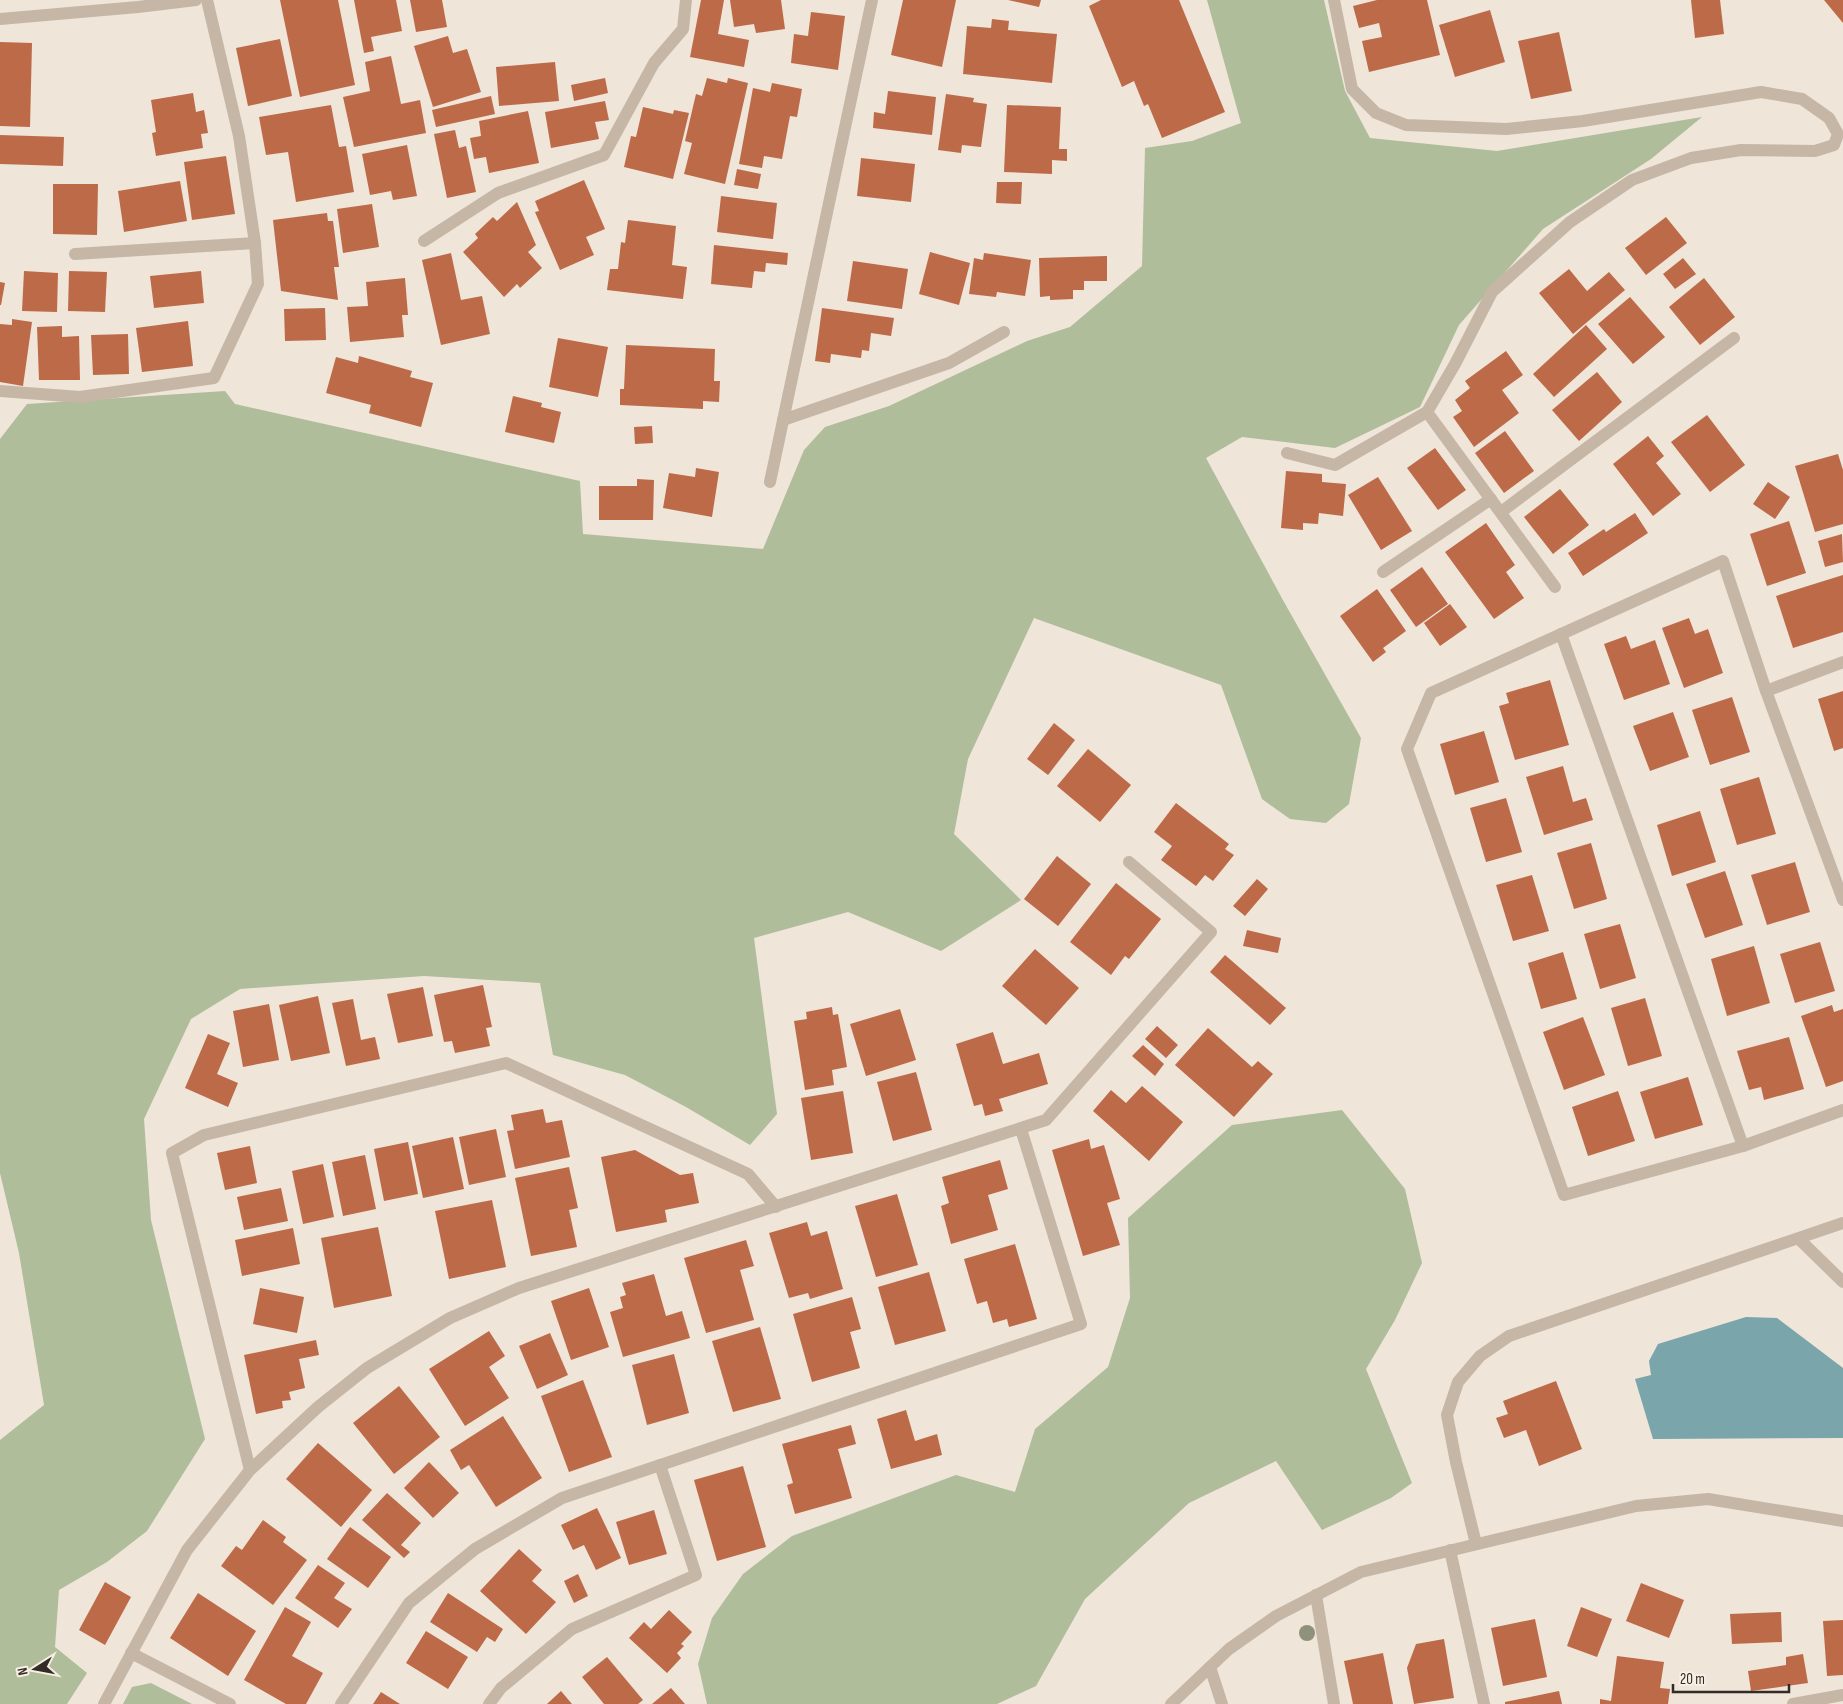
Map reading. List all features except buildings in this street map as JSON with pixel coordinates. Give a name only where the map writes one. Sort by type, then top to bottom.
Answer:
[{"type":"street","points":[[0,19],[138,4],[196,0]]},
{"type":"street","points":[[0,392],[80,397],[214,378],[258,284],[239,136],[207,0]]},
{"type":"street","points":[[424,241],[498,193],[604,155],[654,63],[683,29],[686,0]]},
{"type":"street","points":[[770,482],[872,0]]},
{"type":"street","points":[[1286,453],[1335,465],[1427,412],[1455,364],[1492,292],[1570,222],[1632,180],[1692,158],[1741,150],[1815,151],[1834,145],[1838,134],[1829,118],[1802,98],[1761,92],[1583,122],[1506,129],[1406,125],[1376,113],[1352,89],[1334,0]]},
{"type":"street","points":[[75,254],[254,243]]},
{"type":"street","points":[[783,420],[948,363],[1004,332]]},
{"type":"street","points":[[1501,512],[1734,338]]},
{"type":"street","points":[[1427,412],[1555,586]]},
{"type":"street","points":[[1383,572],[1491,499]]},
{"type":"street","points":[[1843,900],[1766,691],[1723,561],[1432,692],[1407,749],[1564,1195],[1742,1146],[1843,1110]]},
{"type":"street","points":[[1561,634],[1742,1146]]},
{"type":"street","points":[[1766,691],[1843,662]]},
{"type":"street","points":[[104,1704],[187,1550],[250,1470],[318,1407],[367,1368],[450,1318],[519,1288],[1046,1120],[1211,932],[1129,862]]},
{"type":"street","points":[[250,1470],[172,1153],[204,1135],[506,1063],[748,1174],[776,1207]]},
{"type":"street","points":[[341,1704],[409,1603],[475,1549],[562,1498],[1082,1324],[1021,1129]]},
{"type":"street","points":[[1476,1544],[1456,1462],[1447,1415],[1458,1382],[1480,1356],[1509,1336],[1843,1223]]},
{"type":"street","points":[[1799,1239],[1843,1282]]},
{"type":"street","points":[[489,1704],[500,1688],[572,1629],[696,1575],[660,1465]]},
{"type":"street","points":[[1171,1704],[1229,1649],[1276,1616],[1361,1572],[1636,1506],[1708,1499],[1843,1521]]},
{"type":"street","points":[[1450,1550],[1484,1704]]},
{"type":"street","points":[[1316,1595],[1334,1704]]},
{"type":"street","points":[[130,1653],[230,1704]]},
{"type":"street","points":[[1210,1667],[1222,1704]]},
{"type":"street","points":[[1793,1704],[1843,1695]]},
{"type":"green space","points":[[1207,0],[1324,0],[1345,91],[1370,138],[1497,151],[1702,117],[1651,159],[1543,229],[1459,325],[1420,407],[1335,448],[1242,437],[1206,458],[1361,738],[1349,804],[1326,823],[1290,819],[1262,799],[1221,685],[1034,618],[968,759],[954,834],[1021,900],[941,951],[848,912],[754,938],[777,1114],[750,1145],[686,1107],[625,1075],[553,1055],[540,983],[424,976],[240,989],[191,1019],[144,1119],[151,1220],[205,1439],[147,1531],[107,1562],[59,1590],[55,1647],[87,1673],[67,1704],[0,1704],[0,1440],[44,1405],[19,1253],[0,1173],[0,439],[27,404],[225,391],[235,404],[580,481],[583,534],[763,549],[804,450],[825,427],[889,406],[1027,341],[1070,327],[1142,266],[1145,148],[1192,141],[1241,123]]},
{"type":"green space","points":[[1342,1110],[1405,1189],[1422,1263],[1395,1320],[1366,1369],[1412,1483],[1391,1498],[1322,1530],[1276,1461],[1189,1503],[1085,1599],[1036,1686],[997,1704],[707,1704],[698,1664],[712,1618],[743,1574],[792,1536],[956,1475],[1015,1492],[1035,1429],[1108,1367],[1130,1298],[1128,1218],[1232,1125]]},
{"type":"green space","points":[[151,1683],[192,1704],[123,1704],[132,1687]]},
{"type":"water","points":[[1746,1317],[1777,1318],[1843,1368],[1843,1438],[1653,1439],[1635,1379],[1651,1375],[1649,1361],[1658,1344]]}]
